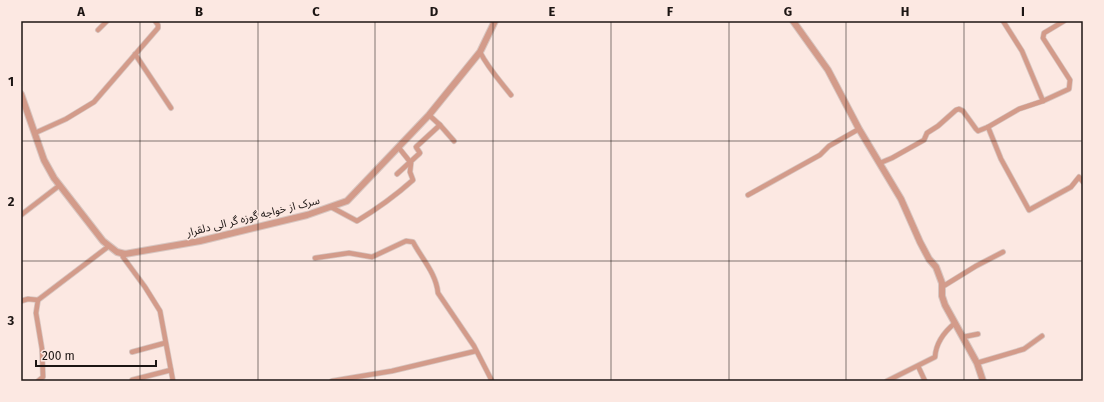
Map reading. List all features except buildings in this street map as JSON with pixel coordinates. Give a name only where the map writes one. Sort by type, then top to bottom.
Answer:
[{"type":"street","points":[[98,30],[107,21]]},
{"type":"street","points":[[35,133],[66,119],[94,102],[158,28],[156,21]]},
{"type":"street","name":"سرک از خواجه گوزه گر الی دلقرار","points":[[122,254],[200,240],[307,215],[347,201],[430,115],[480,52],[496,21]]},
{"type":"street","points":[[793,21],[828,70],[859,129],[901,199],[920,242],[929,259],[936,267],[942,283],[944,300],[977,363],[982,381]]},
{"type":"street","points":[[1003,21],[1022,51],[1043,101]]},
{"type":"street","points":[[880,163],[924,140],[927,133],[938,126],[956,110],[959,109],[963,111],[978,130],[988,127],[1019,109],[1043,101],[1069,89],[1070,80],[1043,38],[1044,33],[1064,21]]},
{"type":"street","points":[[480,52],[487,65],[496,74],[511,95]]},
{"type":"street","points":[[135,54],[171,108]]},
{"type":"street","points":[[21,94],[23,106],[35,133],[44,160],[60,185],[103,241],[122,254],[160,311],[173,381]]},
{"type":"street","points":[[430,115],[454,141]]},
{"type":"street","points":[[397,174],[411,163],[420,153],[416,147],[440,125]]},
{"type":"street","points":[[988,127],[1001,159],[1029,210],[1071,187],[1079,177],[1083,182]]},
{"type":"street","points":[[748,195],[820,155],[830,146],[859,129]]},
{"type":"street","points":[[331,207],[357,221],[384,204],[399,192],[412,180],[410,172],[411,163],[399,148]]},
{"type":"street","points":[[21,215],[60,185]]},
{"type":"street","points":[[315,258],[349,253],[372,257],[406,241],[413,242],[437,283],[438,293],[458,321],[492,381]]},
{"type":"street","points":[[21,301],[28,299],[38,300],[109,246]]},
{"type":"street","points":[[942,287],[976,266],[1003,252]]},
{"type":"street","points":[[38,300],[36,313],[42,349],[42,377],[38,381]]},
{"type":"street","points":[[887,381],[935,357],[935,349],[940,338],[955,323]]},
{"type":"street","points":[[963,337],[978,334]]},
{"type":"street","points":[[977,363],[1024,349],[1042,336]]},
{"type":"street","points":[[132,352],[166,343]]},
{"type":"street","points":[[332,381],[392,370],[476,351]]},
{"type":"street","points":[[918,366],[925,381]]},
{"type":"street","points":[[132,381],[170,370]]}]
